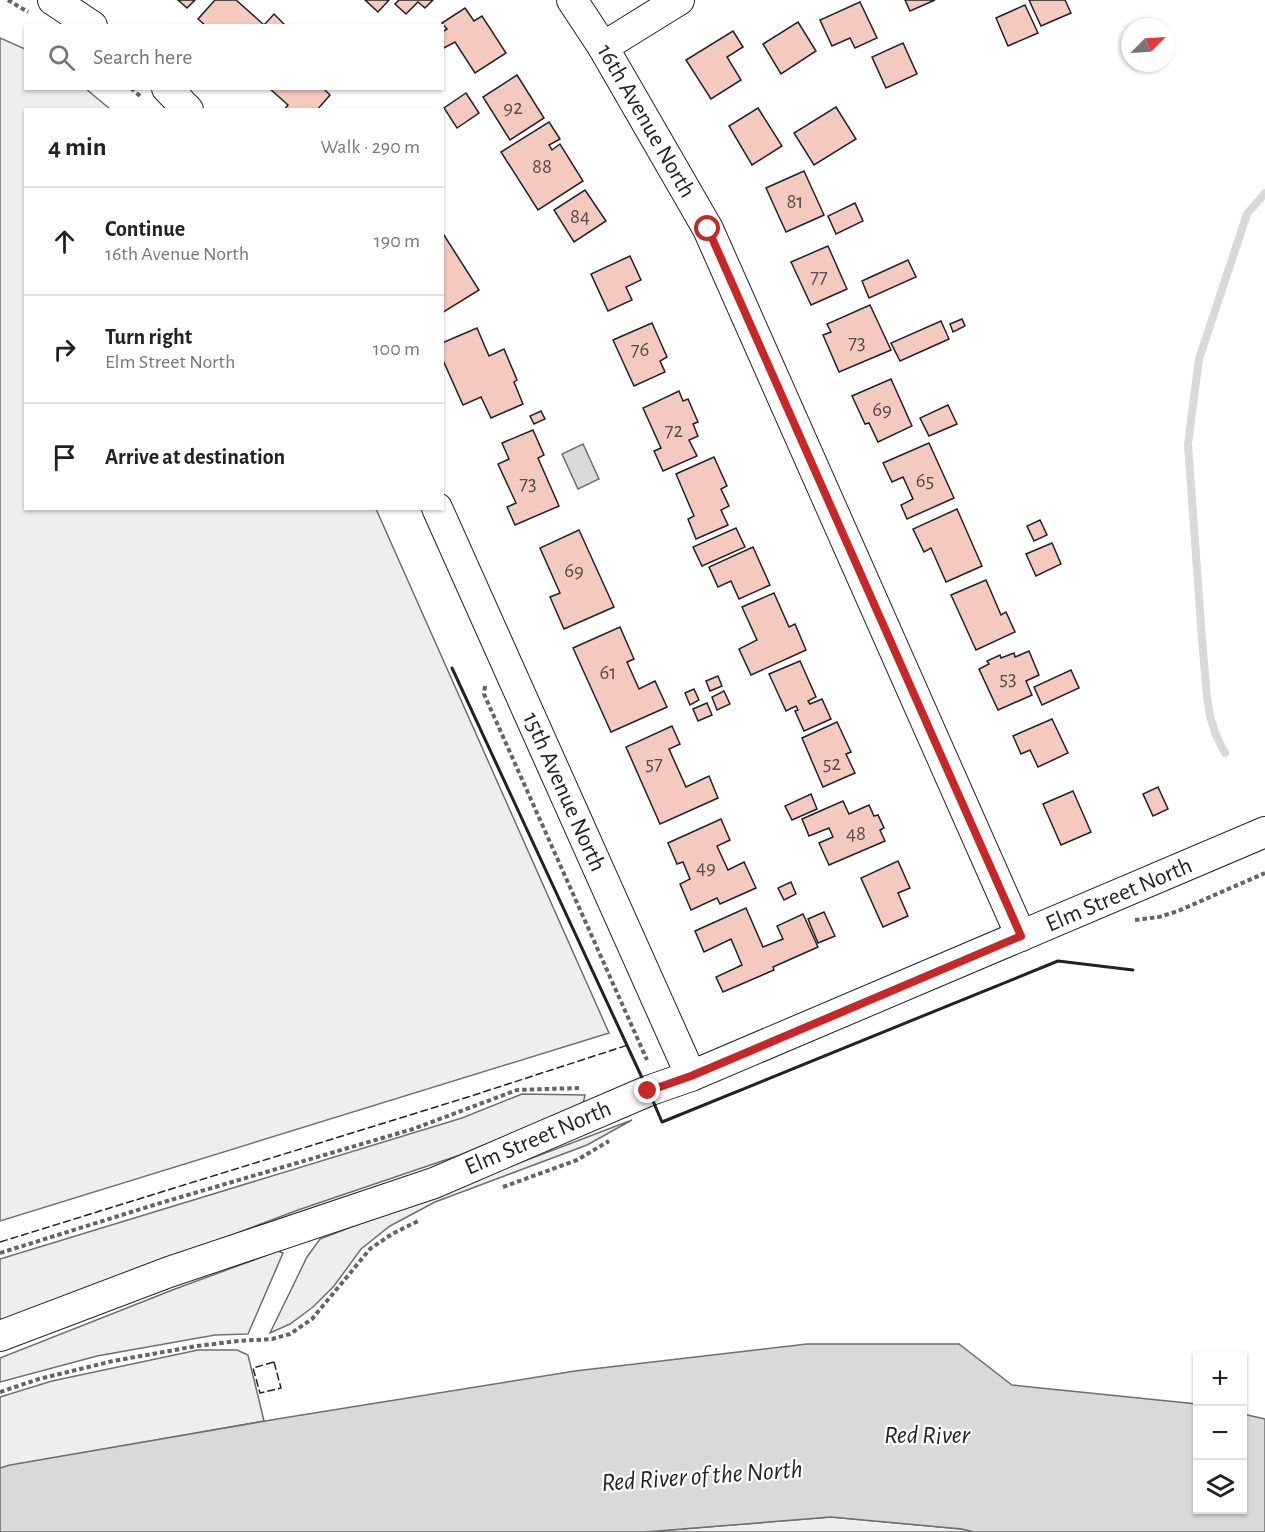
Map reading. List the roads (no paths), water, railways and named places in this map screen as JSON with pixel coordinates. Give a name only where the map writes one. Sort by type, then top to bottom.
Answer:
[{"type":"street","points":[[53,0],[89,24]]},
{"type":"street","name":"16th Avenue North","points":[[572,0],[603,46],[708,229],[1021,936]]},
{"type":"street","points":[[603,46],[679,0]]},
{"type":"street","points":[[169,90],[187,108]]},
{"type":"street","name":"15th Avenue North","points":[[437,510],[691,1076]]},
{"type":"street","name":"Elm Street North","points":[[0,1336],[169,1272],[434,1183],[1265,832]]},
{"type":"water","points":[[583,444],[599,479],[578,489],[562,454]]},
{"type":"water","name":"Red River","points":[[807,1344],[959,1344],[1012,1385],[1193,1404],[1193,1514],[1247,1514],[1247,1415],[1265,1419],[1265,1532],[974,1532],[831,1517],[645,1532],[0,1532],[0,1468],[10,1465],[575,1371]]},
{"type":"waterway","points":[[1225,753],[1216,735],[1207,697],[1188,444],[1199,359],[1247,214],[1265,193]]},
{"type":"water label","name":"Red River of the North","points":[[702,1476]]}]
